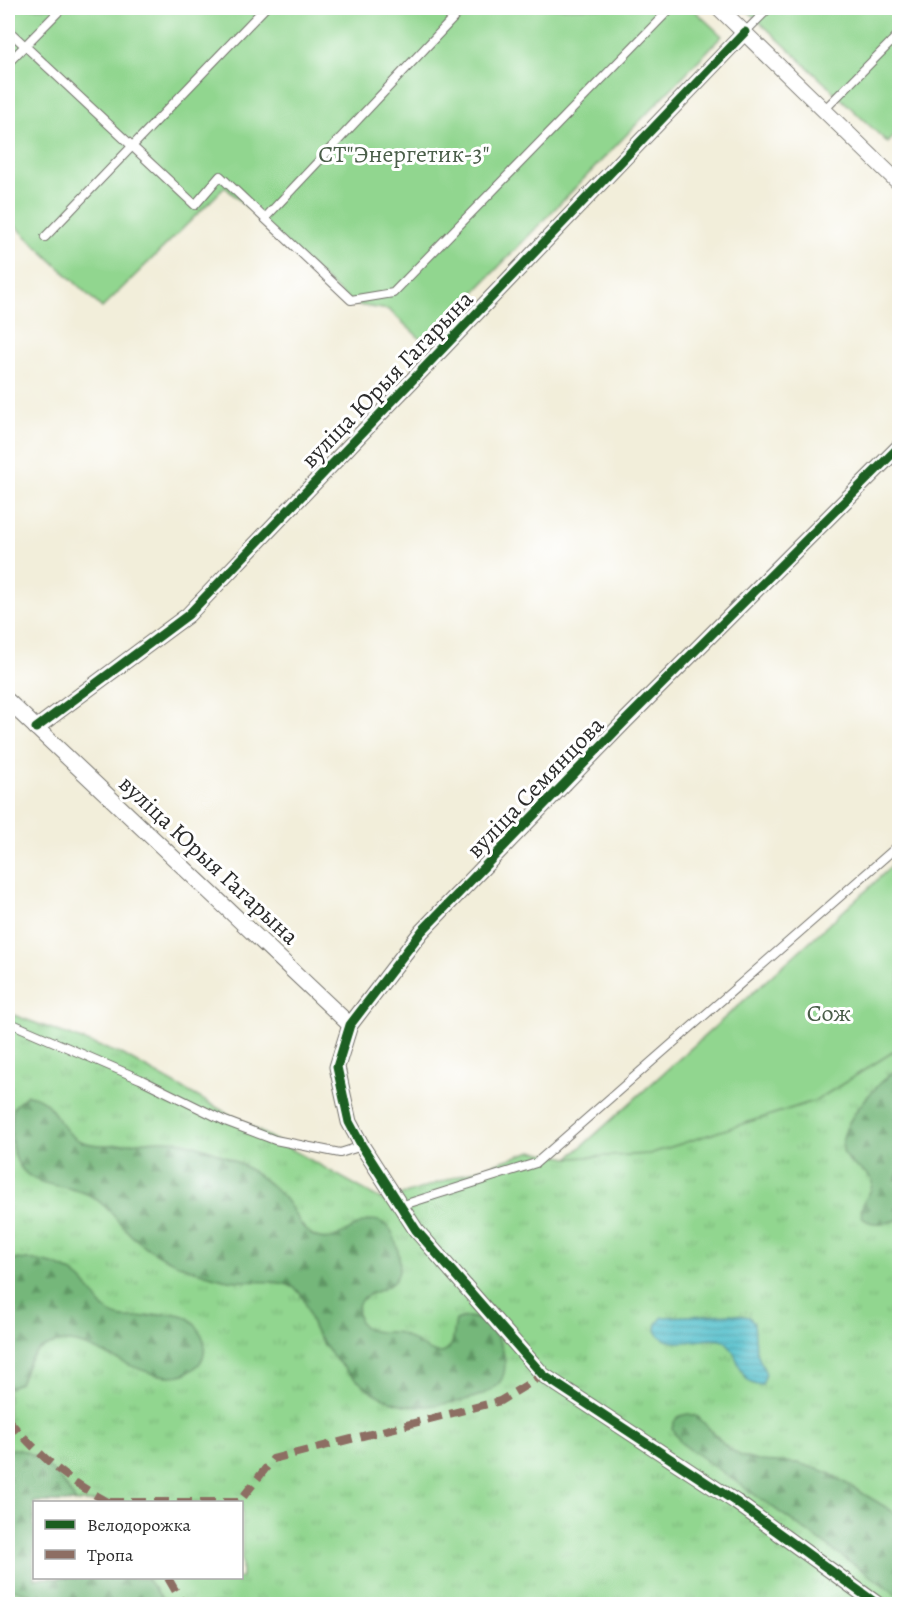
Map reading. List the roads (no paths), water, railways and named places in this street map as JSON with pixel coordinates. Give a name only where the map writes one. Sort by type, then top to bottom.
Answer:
[{"type":"street","points":[[720,8],[900,184]]},
{"type":"street","name":"вуліца Юрыя Гагарына","points":[[36,728],[189,615],[745,32]]},
{"type":"street","name":"вуліца Семянцова","points":[[877,1605],[736,1502],[543,1375],[416,1230],[399,1207],[349,1122],[337,1067],[350,1025],[423,931],[624,723],[900,446]]},
{"type":"street","name":"вуліца Юрыя Гагарына","points":[[8,701],[350,1025]]},
{"type":"lane","points":[[8,63],[62,8]]},
{"type":"lane","points":[[45,237],[265,8]]},
{"type":"lane","points":[[265,218],[463,8]]},
{"type":"lane","points":[[8,30],[195,205],[220,176],[351,300],[393,293],[672,8]]},
{"type":"lane","points":[[745,32],[769,8]]},
{"type":"lane","points":[[824,110],[900,33]]},
{"type":"lane","points":[[399,1207],[536,1163],[900,844]]},
{"type":"lane","points":[[8,1022],[140,1079],[225,1121],[275,1140],[340,1153],[362,1146]]},
{"type":"water","points":[[731,1314],[749,1317],[754,1322],[756,1350],[766,1374],[762,1385],[749,1381],[726,1342],[718,1340],[669,1341],[662,1338],[656,1331],[657,1323],[663,1317]]},
{"type":"park label","name":"СТ\"Энергетик-3\"","points":[[404,154]]},
{"type":"park label","name":"Сож","points":[[829,1013]]}]
